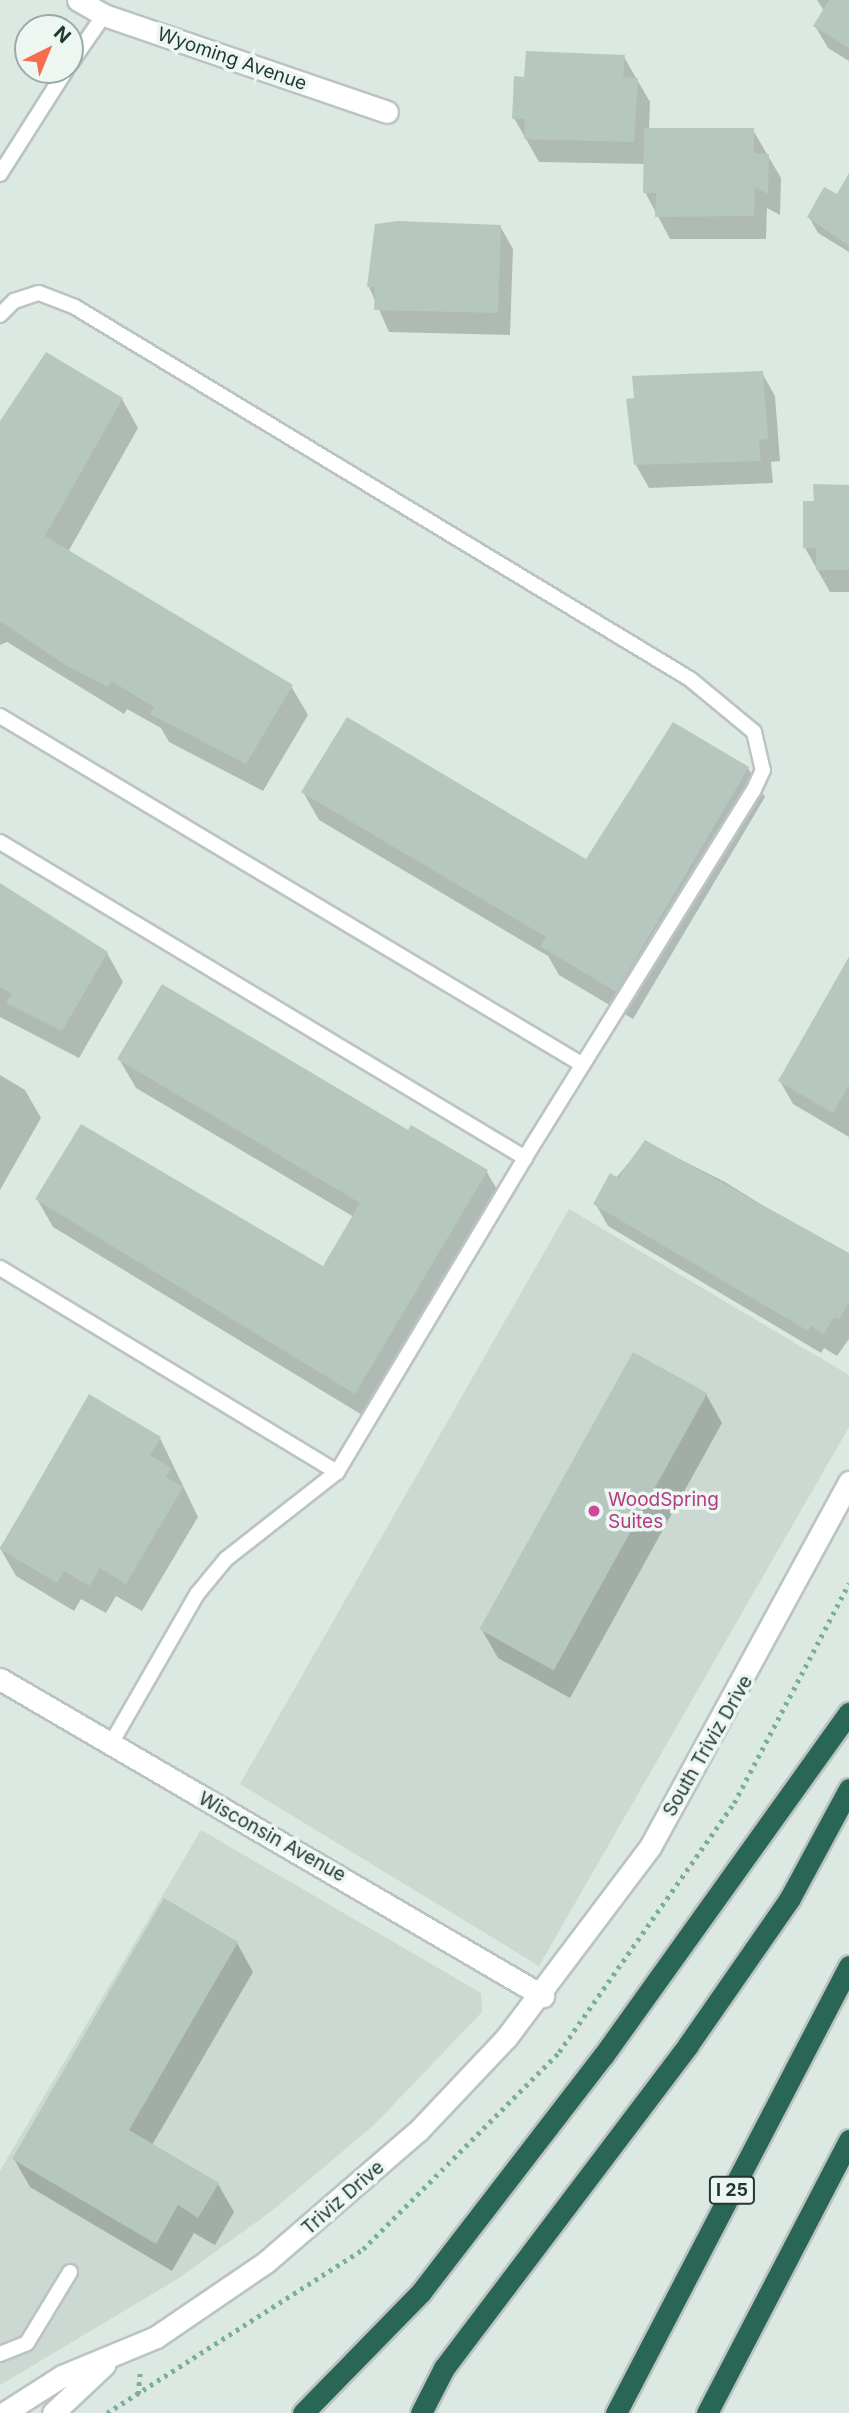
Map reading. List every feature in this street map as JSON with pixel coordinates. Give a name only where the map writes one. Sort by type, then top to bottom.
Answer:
[{"type":"highway","points":[[303,2413],[421,2292],[603,2056],[849,1713]]},
{"type":"highway","points":[[421,2413],[444,2368],[688,2045],[790,1898],[849,1789]]},
{"type":"highway","name":"I 25","points":[[615,2413],[849,1966]]},
{"type":"highway","points":[[707,2413],[849,2140]]},
{"type":"street","name":"Wyoming Avenue","points":[[78,0],[109,8],[387,112]]},
{"type":"street","name":"South Triviz Drive","points":[[543,1996],[682,1794],[849,1482]]},
{"type":"street","name":"Wisconsin Avenue","points":[[0,1679],[543,1996]]},
{"type":"street","name":"Triviz Drive","points":[[4,2413],[62,2376],[110,2359],[225,2293],[327,2214],[418,2131],[543,1996]]},
{"type":"street","name":"Triviz Drive","points":[[53,2413],[110,2359]]},
{"type":"lane","points":[[84,44],[109,8]]},
{"type":"lane","points":[[0,174],[56,84]]},
{"type":"lane","points":[[0,315],[14,301],[39,293],[75,307],[744,717],[762,751],[763,770],[753,791],[525,1158],[337,1472],[226,1559],[197,1594],[110,1745]]},
{"type":"lane","points":[[0,716],[583,1065]]},
{"type":"lane","points":[[0,842],[525,1158]]},
{"type":"lane","points":[[0,1268],[337,1472]]},
{"type":"lane","points":[[0,2354],[27,2343],[70,2272]]},
{"type":"shaded area","points":[[569,1209],[849,1375],[849,1427],[539,1966],[240,1784]]},
{"type":"shaded area","points":[[201,1830],[481,1993],[482,2012],[375,2124],[273,2210],[179,2278],[0,2385],[0,2171]]},
{"type":"building","points":[[829,0],[849,0],[849,48],[813,26]]},
{"type":"building","points":[[526,51],[625,55],[623,77],[638,78],[634,142],[524,139],[525,119],[512,119],[514,76],[524,77]]},
{"type":"building","points":[[644,128],[754,128],[754,153],[769,154],[768,194],[755,187],[754,216],[655,217],[656,193],[643,193]]},
{"type":"building","points":[[849,173],[849,246],[807,217],[824,187],[837,194]]},
{"type":"building","points":[[398,221],[501,225],[498,313],[374,310],[375,287],[367,287],[375,224]]},
{"type":"building","points":[[46,352],[123,398],[45,536],[293,685],[246,764],[150,714],[154,707],[111,681],[108,687],[67,666],[0,621],[0,421]]},
{"type":"building","points":[[763,371],[768,439],[759,440],[761,461],[634,465],[626,399],[634,398],[632,376]]},
{"type":"building","points":[[813,484],[849,485],[849,570],[816,570],[816,548],[803,548],[803,501],[814,501]]},
{"type":"building","points":[[347,717],[586,859],[673,722],[749,767],[616,992],[540,946],[546,937],[301,792]]},
{"type":"building","points":[[0,883],[108,952],[62,1031],[6,1003],[12,994],[0,987]]},
{"type":"building","points":[[849,957],[849,1085],[833,1113],[778,1081]]},
{"type":"building","points":[[162,984],[408,1130],[411,1125],[488,1170],[355,1394],[35,1199],[81,1124],[323,1266],[360,1203],[117,1059]]},
{"type":"building","points":[[645,1140],[849,1253],[849,1302],[839,1320],[834,1317],[824,1334],[811,1326],[808,1331],[593,1204],[610,1173],[618,1178]]},
{"type":"building","name":"WoodSpring Suites","points":[[633,1352],[707,1393],[554,1670],[479,1629]]},
{"type":"building","points":[[89,1394],[161,1437],[150,1455],[171,1468],[166,1477],[183,1487],[126,1584],[100,1568],[89,1586],[64,1571],[57,1583],[0,1549]]},
{"type":"building","points":[[164,1898],[238,1942],[129,2130],[219,2183],[198,2218],[178,2205],[156,2244],[12,2159]]},
{"type":"place","name":"WoodSpring Suites","points":[[594,1511]]}]
